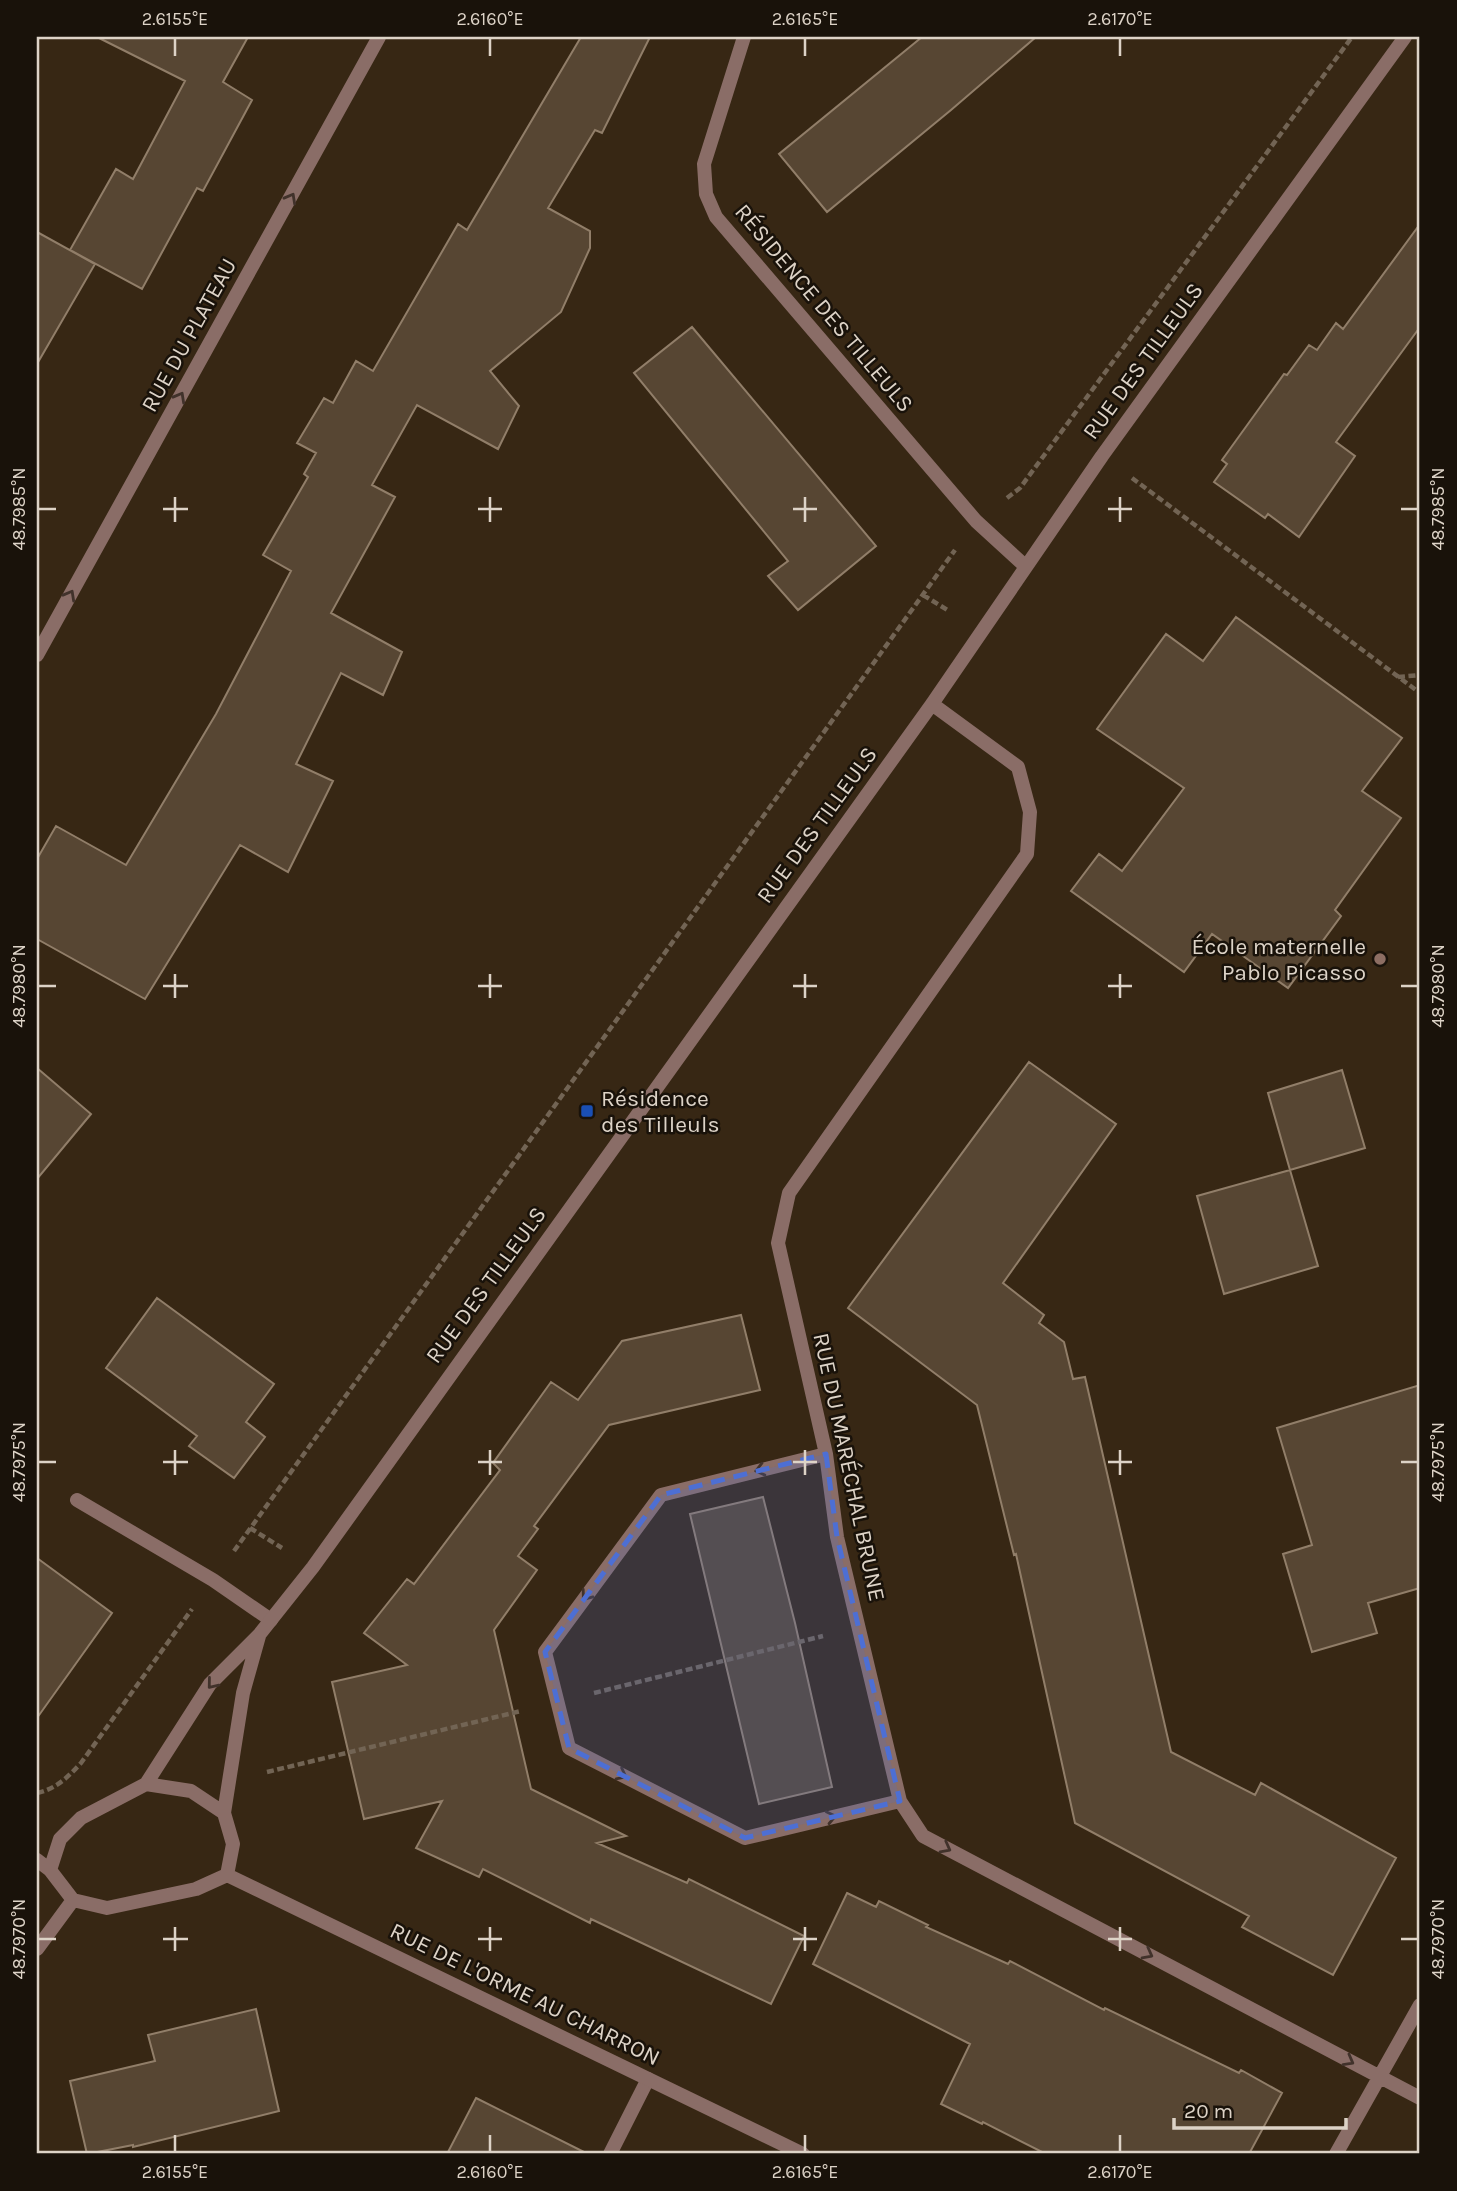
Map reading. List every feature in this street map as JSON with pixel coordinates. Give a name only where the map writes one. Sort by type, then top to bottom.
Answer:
[{"type":"street","name":"RUE DU PLATEAU","points":[[37,655],[379,37]]},
{"type":"street","name":"RÉSIDENCE DES TILLEULS","points":[[744,37],[704,164],[706,194],[716,217],[976,521],[1025,566]]},
{"type":"street","name":"RUE DES TILLEULS","points":[[146,1784],[210,1684],[259,1635],[313,1567],[932,704],[1102,456],[1405,37]]},
{"type":"street","name":"RUE DU MARÉCHAL BRUNE","points":[[932,704],[1018,767],[1030,812],[1027,854],[789,1193],[778,1243],[826,1454],[837,1537],[900,1801],[923,1836],[1420,2098]]},
{"type":"street","points":[[826,1454],[662,1495],[545,1652],[569,1748],[745,1838],[900,1801]]},
{"type":"street","points":[[77,1500],[213,1580],[271,1620]]},
{"type":"street","name":"RUE DES TILLEULS","points":[[224,1813],[243,1693],[259,1635]]},
{"type":"street","points":[[37,1860],[50,1870],[74,1900],[107,1908],[196,1889],[227,1875],[233,1844],[224,1813],[191,1791],[146,1784],[81,1818],[60,1839],[50,1870]]},
{"type":"street","name":"RUE DE L'ORME AU CHARRON","points":[[227,1875],[803,2154]]},
{"type":"street","points":[[37,1950],[74,1900]]},
{"type":"street","points":[[1336,2154],[1420,2005]]},
{"type":"street","points":[[610,2154],[648,2079]]},
{"type":"path","points":[[37,1793],[62,1783],[81,1763],[976,521],[1020,488],[1352,37]]},
{"type":"path","points":[[1064,428],[1420,692]]},
{"type":"path","points":[[1398,677],[1420,675]]},
{"type":"highlighted area","points":[[826,1454],[837,1537],[900,1801],[745,1838],[569,1748],[545,1652],[661,1495]]},
{"type":"building","points":[[97,37],[248,37],[223,82],[252,100],[203,191],[197,188],[142,289],[70,250],[116,169],[133,179],[185,81]]},
{"type":"building","points":[[581,37],[650,37],[602,133],[595,130],[548,208],[590,231],[590,248],[561,312],[490,371],[519,406],[498,449],[417,405],[372,485],[395,497],[331,613],[402,652],[383,695],[341,673],[296,764],[333,781],[288,872],[240,845],[145,999],[37,939],[37,859],[56,826],[126,865],[216,714],[291,571],[263,555],[308,477],[304,474],[316,453],[297,443],[324,398],[333,403],[356,361],[373,371],[458,224],[467,230]]},
{"type":"building","points":[[922,37],[1036,37],[827,212],[779,154]]},
{"type":"building","points":[[1420,224],[1420,327],[1336,442],[1355,456],[1299,537],[1268,514],[1265,518],[1214,482],[1227,464],[1222,460],[1284,374],[1287,375],[1309,345],[1317,350],[1336,323],[1343,329]]},
{"type":"building","points":[[37,232],[95,264],[37,364]]},
{"type":"building","points":[[692,327],[876,546],[798,610],[768,576],[788,561],[634,373]]},
{"type":"building","points":[[1236,617],[1402,738],[1362,791],[1401,818],[1335,910],[1341,916],[1288,988],[1212,934],[1184,972],[1071,891],[1099,854],[1122,871],[1184,788],[1097,729],[1166,634],[1203,661]]},
{"type":"building","points":[[1029,1062],[1116,1124],[1003,1283],[1044,1315],[1039,1323],[1064,1342],[1073,1379],[1085,1377],[1171,1752],[1255,1795],[1261,1783],[1396,1858],[1333,1975],[1242,1927],[1249,1916],[1075,1823],[1016,1554],[1014,1555],[977,1405],[848,1308]]},
{"type":"building","points":[[37,1068],[91,1114],[37,1179]]},
{"type":"building","points":[[1342,1070],[1365,1148],[1290,1170],[1268,1093]]},
{"type":"building","points":[[1290,1170],[1318,1266],[1224,1294],[1197,1196]]},
{"type":"building","points":[[157,1298],[274,1384],[246,1422],[265,1437],[234,1478],[189,1446],[197,1436],[106,1368]]},
{"type":"building","points":[[741,1315],[760,1390],[609,1425],[534,1526],[538,1529],[518,1556],[537,1570],[494,1630],[531,1789],[626,1836],[597,1843],[687,1883],[689,1879],[804,1936],[771,2004],[591,1919],[590,1923],[483,1869],[479,1877],[416,1848],[442,1801],[364,1819],[332,1682],[407,1665],[364,1633],[407,1579],[414,1584],[500,1470],[493,1463],[551,1382],[578,1400],[622,1341]]},
{"type":"building","points":[[1420,1385],[1420,1588],[1368,1603],[1377,1633],[1312,1652],[1283,1554],[1312,1545],[1277,1428]]},
{"type":"building","points":[[763,1497],[832,1787],[759,1804],[690,1514]]},
{"type":"building","points":[[37,1558],[112,1613],[37,1718]]},
{"type":"building","points":[[847,1893],[876,1907],[879,1901],[928,1925],[926,1927],[1008,1964],[1010,1961],[1104,2010],[1105,2008],[1239,2073],[1241,2070],[1282,2093],[1249,2154],[1046,2154],[941,2104],[970,2044],[813,1964]]},
{"type":"building","points":[[256,2009],[279,2111],[133,2147],[87,2154],[70,2081],[155,2061],[148,2035]]},
{"type":"building","points":[[476,2098],[588,2154],[447,2154]]},
{"type":"place","name":"École maternelle Pablo Picasso","points":[[1380,959]]},
{"type":"place","name":"Résidence des Tilleuls","points":[[587,1111]]}]
